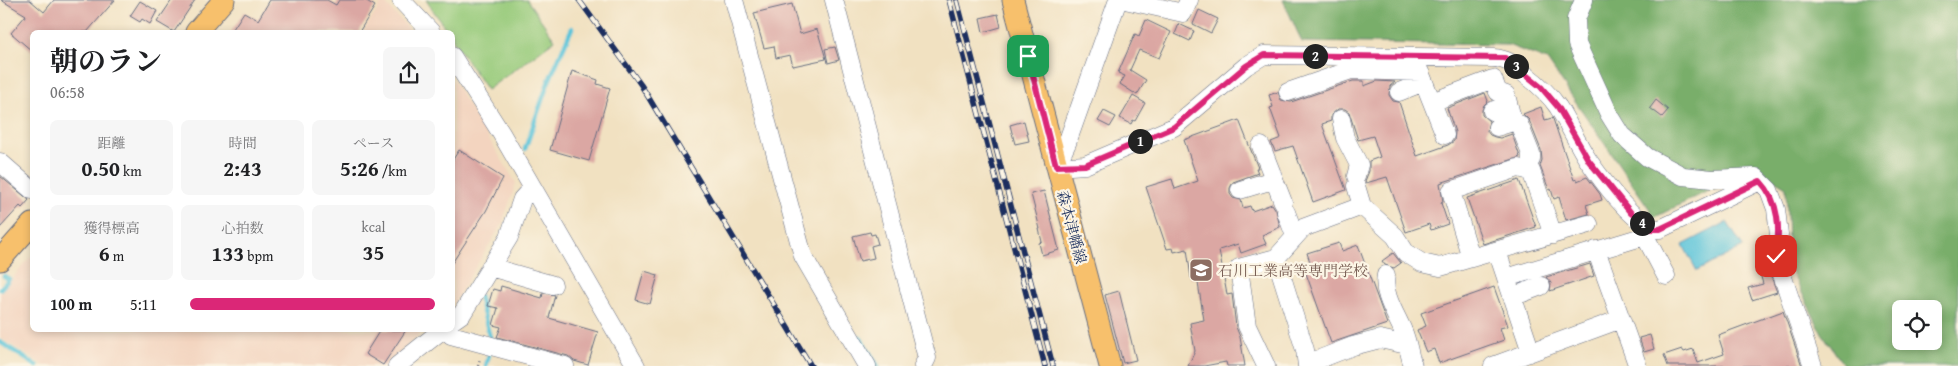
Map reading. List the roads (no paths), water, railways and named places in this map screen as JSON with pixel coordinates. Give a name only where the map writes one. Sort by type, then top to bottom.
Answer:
[{"type":"main road","points":[[198,30],[224,0]]},
{"type":"main road","name":"森本津幡線","points":[[1013,0],[1110,366]]},
{"type":"main road","points":[[0,260],[30,226]]},
{"type":"street","points":[[401,0],[429,30]]},
{"type":"street","points":[[734,0],[803,256],[867,366]]},
{"type":"street","points":[[834,0],[927,358],[923,366]]},
{"type":"street","points":[[1118,0],[1067,143],[1056,166],[1085,165],[1174,127],[1246,66],[1264,55],[1505,58],[1541,87],[1558,107],[1576,142],[1604,180],[1631,213],[1652,229],[1660,229],[1760,181]]},
{"type":"street","points":[[1125,0],[1183,13],[1189,0]]},
{"type":"street","points":[[1584,0],[1576,19],[1577,44],[1609,114],[1622,135],[1647,157],[1683,176],[1712,179],[1756,177],[1769,190],[1776,209],[1779,236],[1776,256],[1814,366]]},
{"type":"street","points":[[455,61],[501,133],[636,366]]},
{"type":"street","points":[[1288,92],[1351,70],[1420,72],[1445,136]]},
{"type":"street","points":[[1432,102],[1493,80],[1498,92],[1506,95],[1503,116],[1519,124],[1531,154],[1531,165],[1553,235]]},
{"type":"street","points":[[1399,92],[1424,82]]},
{"type":"street","points":[[1341,119],[1346,138],[1359,165],[1356,181],[1362,206],[1395,236],[1406,253],[1422,263],[1440,267],[1586,225],[1593,251],[1637,364]]},
{"type":"street","points":[[1261,146],[1296,236]]},
{"type":"street","points":[[0,162],[30,188]]},
{"type":"street","points":[[1471,258],[1451,191],[1531,165]]},
{"type":"street","points":[[1240,190],[1273,180]]},
{"type":"street","points":[[455,320],[462,314],[509,237],[522,199],[532,188]]},
{"type":"street","points":[[1266,366],[1247,326],[1239,268],[1276,258],[1303,228],[1362,206]]},
{"type":"street","points":[[1506,278],[1645,236],[1666,276]]},
{"type":"street","points":[[1497,251],[1531,352]]},
{"type":"street","points":[[1276,258],[1305,350],[1307,365],[1353,346],[1380,339],[1407,345]]},
{"type":"street","points":[[490,267],[553,285]]},
{"type":"street","points":[[1386,275],[1384,285],[1397,320],[1404,332],[1413,366]]},
{"type":"street","points":[[1512,296],[1541,286]]},
{"type":"street","points":[[1493,366],[1621,319]]},
{"type":"street","points":[[397,366],[440,332]]},
{"type":"street","points":[[448,332],[451,335],[565,366]]},
{"type":"water","points":[[1727,222],[1743,247],[1697,271],[1683,245]]},
{"type":"waterway","points":[[525,149],[548,83],[572,28]]},
{"type":"waterway","points":[[0,289],[9,279],[4,276]]},
{"type":"waterway","points":[[479,296],[491,341]]},
{"type":"waterway","points":[[860,337],[878,366]]},
{"type":"waterway","points":[[0,342],[37,366]]},
{"type":"waterway","points":[[486,366],[489,355]]},
{"type":"railway","points":[[579,0],[641,85],[811,366]]},
{"type":"railway","points":[[949,0],[1045,366]]},
{"type":"railway","points":[[957,0],[1053,366]]},
{"type":"place","name":"石川工業高等専門学校","points":[[1201,270]]}]
